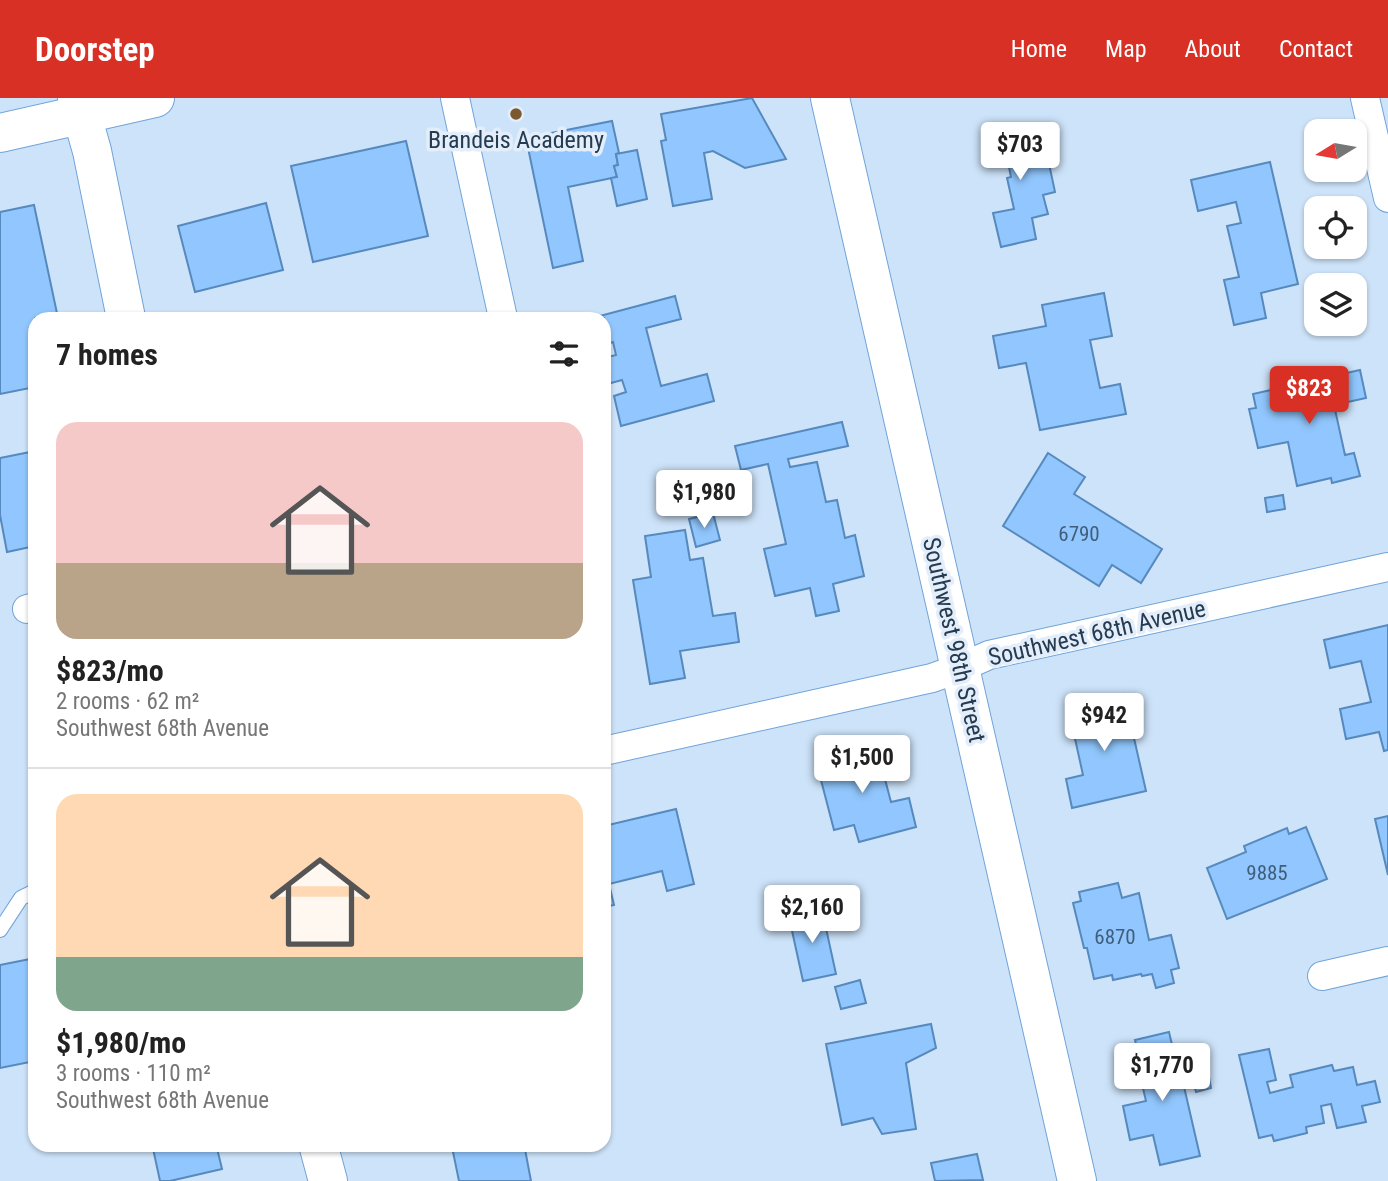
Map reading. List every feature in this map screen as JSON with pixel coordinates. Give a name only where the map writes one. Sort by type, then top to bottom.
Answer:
[{"type":"street","points":[[0,133],[79,106],[155,98]]},
{"type":"street","points":[[455,98],[502,312]]},
{"type":"street","name":"Southwest 98th Street","points":[[830,98],[1077,1181]]},
{"type":"street","points":[[1365,98],[1388,198]]},
{"type":"street","points":[[79,106],[92,151],[126,312]]},
{"type":"street","name":"Southwest 68th Avenue","points":[[611,749],[932,678],[989,655],[1388,567]]},
{"type":"street","points":[[1322,976],[1388,961]]},
{"type":"street","points":[[320,1152],[328,1181]]},
{"type":"lane","points":[[0,930],[21,898],[28,894]]},
{"type":"building","points":[[752,98],[786,159],[745,168],[713,151],[704,153],[712,199],[673,206],[661,141],[666,140],[661,114]]},
{"type":"building","points":[[612,121],[619,153],[616,154],[618,165],[614,166],[617,177],[568,187],[583,261],[553,268],[526,138]]},
{"type":"building","points":[[1028,125],[1033,148],[1045,145],[1055,192],[1043,195],[1048,214],[1032,218],[1036,239],[1001,247],[993,213],[1014,209],[1007,178],[1011,177],[1008,162],[990,166],[983,135]]},
{"type":"building","points":[[406,141],[428,236],[313,262],[291,166]]},
{"type":"building","points":[[637,150],[647,199],[617,206],[611,178],[617,177],[614,166],[618,165],[616,154]]},
{"type":"building","points":[[1270,162],[1298,284],[1261,293],[1266,318],[1234,325],[1224,280],[1239,277],[1227,226],[1241,223],[1236,202],[1198,211],[1191,180]]},
{"type":"building","points":[[266,203],[283,270],[195,292],[178,226]]},
{"type":"building","points":[[34,205],[57,312],[28,312],[28,388],[0,394],[0,212]]},
{"type":"building","points":[[1104,293],[1112,336],[1090,340],[1100,388],[1120,384],[1126,414],[1040,430],[1026,363],[999,368],[993,336],[1046,326],[1042,305]]},
{"type":"building","points":[[675,296],[681,319],[646,328],[661,386],[707,374],[714,401],[621,426],[614,396],[626,392],[622,380],[611,383],[611,356],[616,355],[613,342],[611,343],[611,313]]},
{"type":"building","points":[[1360,370],[1366,398],[1334,405],[1345,455],[1354,453],[1360,476],[1332,483],[1331,478],[1297,486],[1288,442],[1258,448],[1249,409],[1256,408],[1253,394]]},
{"type":"building","points":[[842,422],[848,446],[788,459],[790,467],[817,462],[826,502],[837,500],[845,538],[855,535],[864,576],[833,584],[839,611],[816,616],[810,588],[775,596],[764,549],[786,544],[768,464],[741,470],[735,446]]},
{"type":"building","points":[[28,452],[28,548],[7,552],[0,515],[0,458]]},
{"type":"building","points":[[1048,453],[1085,477],[1074,494],[1162,549],[1141,583],[1112,565],[1099,586],[1003,526]]},
{"type":"building","points":[[1283,495],[1285,509],[1267,512],[1265,498]]},
{"type":"building","points":[[713,513],[720,540],[696,547],[689,519]]},
{"type":"building","points":[[685,530],[690,560],[703,558],[713,616],[735,613],[739,642],[680,651],[685,678],[650,684],[633,580],[651,577],[645,536]]},
{"type":"building","points":[[1388,625],[1388,750],[1384,751],[1379,732],[1346,739],[1340,709],[1371,702],[1361,661],[1330,668],[1324,640]]},
{"type":"building","points":[[1124,694],[1146,791],[1072,808],[1066,779],[1083,775],[1068,707]]},
{"type":"building","points":[[876,745],[891,802],[909,798],[916,827],[859,842],[854,825],[834,830],[816,761]]},
{"type":"building","points":[[676,809],[694,884],[667,891],[662,871],[611,884],[611,824]]},
{"type":"building","points":[[1388,816],[1388,875],[1375,819]]},
{"type":"building","points":[[1306,827],[1327,879],[1227,919],[1207,868],[1246,852],[1244,846],[1287,828],[1289,834]]},
{"type":"building","points":[[1118,883],[1122,898],[1139,893],[1149,940],[1171,935],[1179,968],[1171,970],[1174,983],[1156,988],[1152,974],[1113,980],[1112,975],[1094,979],[1073,903],[1081,901],[1079,892]]},
{"type":"building","points":[[822,910],[836,974],[803,981],[789,917]]},
{"type":"building","points":[[28,959],[28,1062],[0,1068],[0,965]]},
{"type":"building","points":[[860,980],[866,1003],[841,1009],[835,987]]},
{"type":"building","points":[[931,1024],[936,1048],[906,1063],[916,1129],[882,1134],[873,1118],[842,1125],[826,1044]]},
{"type":"building","points":[[1169,1032],[1200,1156],[1160,1165],[1153,1135],[1130,1140],[1123,1106],[1146,1101],[1135,1040]]},
{"type":"building","points":[[1269,1049],[1276,1080],[1267,1082],[1270,1093],[1293,1087],[1290,1075],[1332,1065],[1334,1071],[1353,1067],[1357,1085],[1375,1081],[1380,1102],[1362,1106],[1366,1122],[1337,1128],[1331,1104],[1321,1106],[1324,1123],[1306,1127],[1307,1133],[1274,1141],[1272,1135],[1259,1138],[1239,1055]]},
{"type":"building","points":[[1208,1072],[1211,1088],[1196,1092],[1192,1076]]},
{"type":"building","points":[[154,1152],[218,1152],[222,1169],[160,1181]]},
{"type":"building","points":[[453,1152],[526,1152],[531,1181],[459,1181]]},
{"type":"building","points":[[977,1154],[983,1180],[935,1181],[931,1163]]},
{"type":"place","name":"Brandeis Academy","points":[[516,114]]}]
